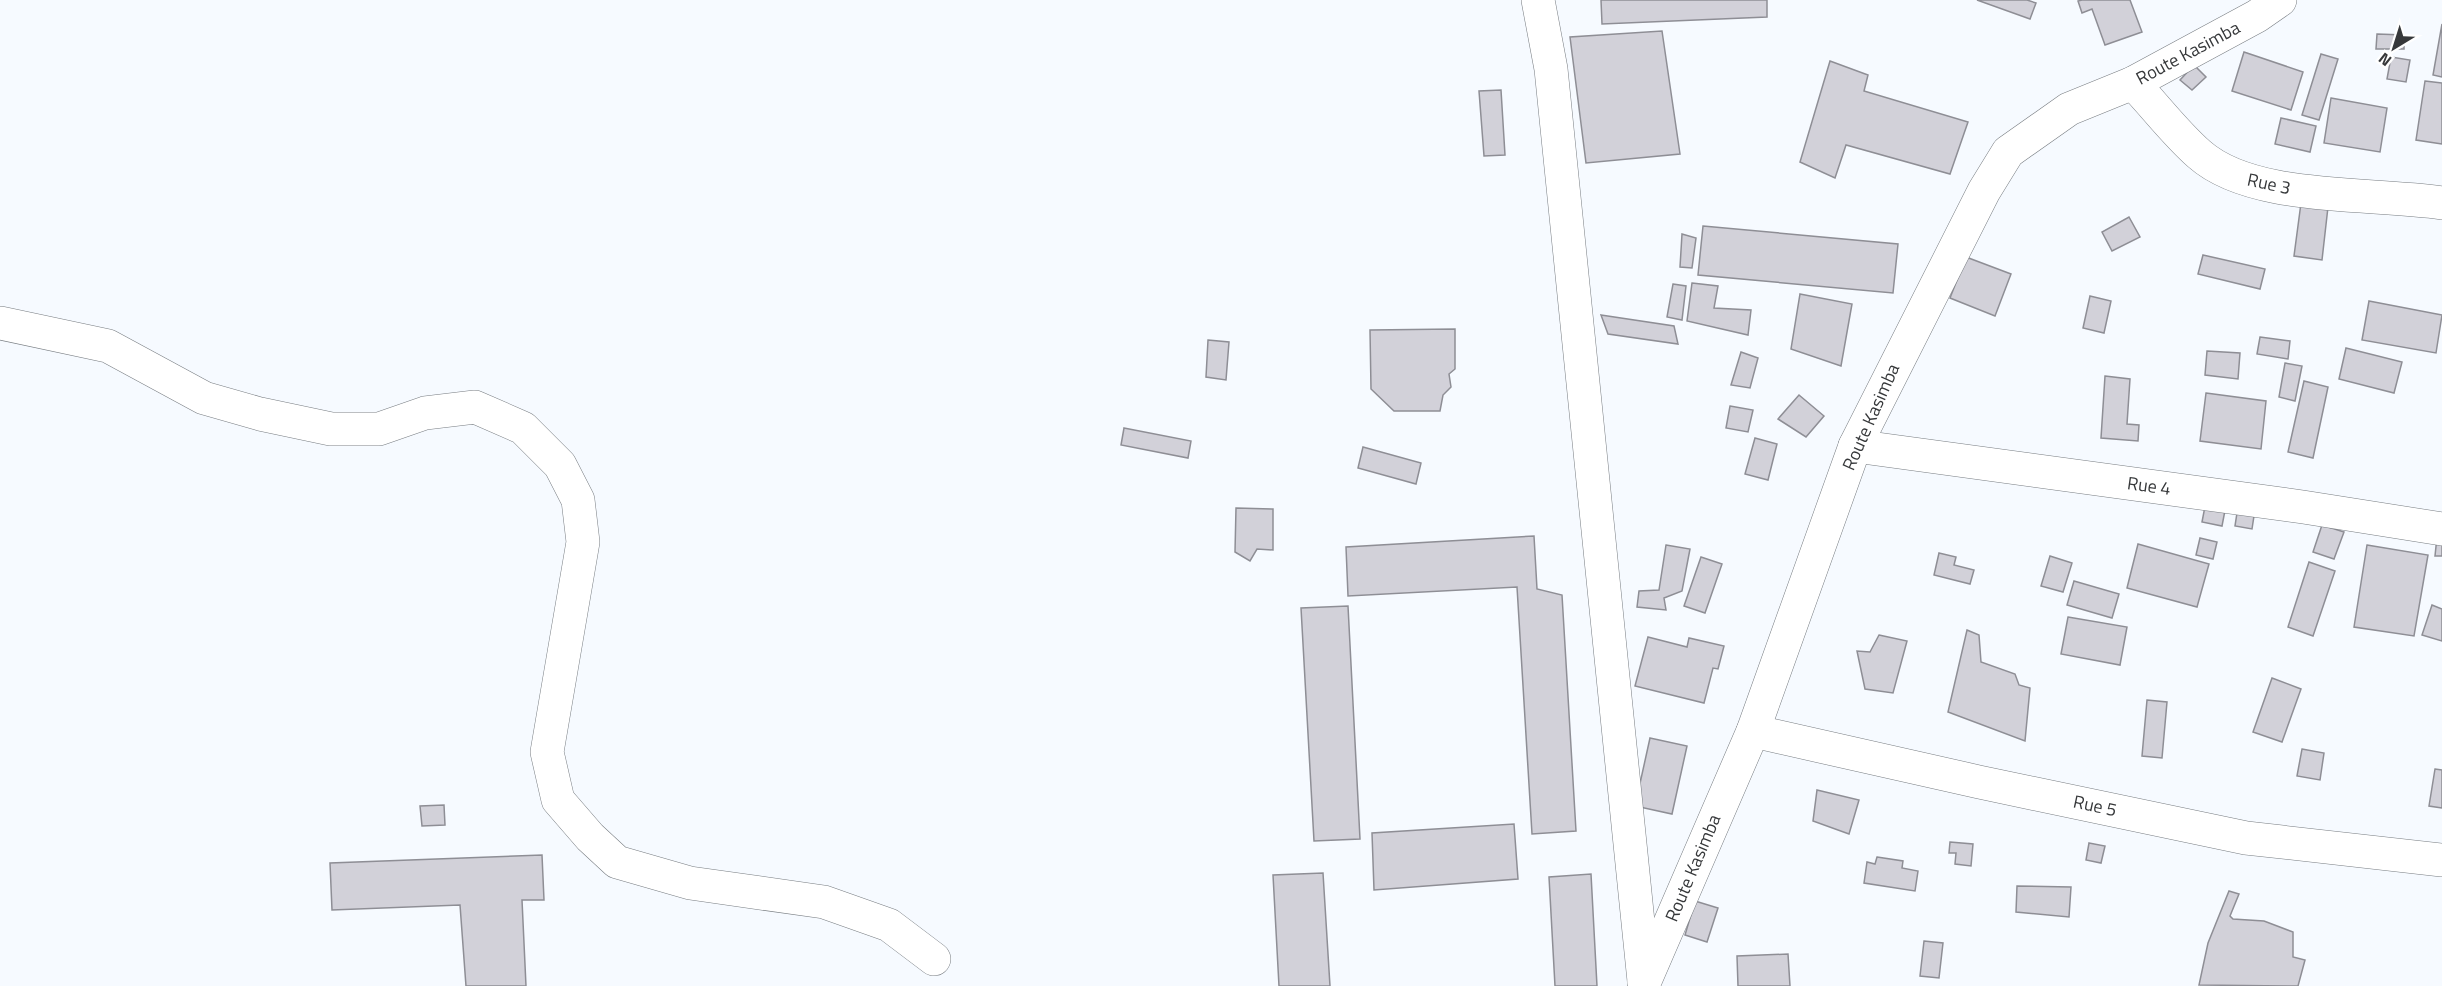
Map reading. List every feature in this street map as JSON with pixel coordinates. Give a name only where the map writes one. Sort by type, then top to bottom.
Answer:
[{"type":"street","name":"Route Kasimba","points":[[1538,0],[1552,81],[1644,985]]},
{"type":"street","name":"Route Kasimba","points":[[1644,985],[1753,731],[1855,446],[1984,191],[2008,152],[2069,109],[2133,83],[2257,16],[2280,0]]},
{"type":"street","name":"Rue 3","points":[[2133,83],[2199,154],[2234,176],[2282,189],[2409,198],[2442,203]]},
{"type":"street","points":[[0,323],[108,346],[204,398],[260,414],[331,429],[378,429],[425,413],[475,407],[523,428],[560,465],[578,500],[583,542],[547,752],[558,800],[590,837],[618,862],[690,883],[824,902],[889,925],[934,959]]},
{"type":"street","name":"Rue 4","points":[[1855,446],[2303,507],[2442,529]]},
{"type":"street","name":"Rue 5","points":[[1753,731],[1979,782],[2246,838],[2442,860]]},
{"type":"building","points":[[1601,0],[1767,0],[1767,17],[1602,24]]},
{"type":"building","points":[[1977,0],[2027,0],[2036,3],[2030,19]]},
{"type":"building","points":[[2130,0],[2142,32],[2105,45],[2092,9],[2082,13],[2078,1]]},
{"type":"building","points":[[2442,24],[2442,77],[2433,75]]},
{"type":"building","points":[[1662,31],[1680,154],[1586,163],[1570,37]]},
{"type":"building","points":[[2377,34],[2404,35],[2404,49],[2376,49]]},
{"type":"building","points":[[2244,52],[2303,72],[2291,110],[2232,91]]},
{"type":"building","points":[[2321,54],[2338,59],[2319,120],[2302,115]]},
{"type":"building","points":[[2391,57],[2410,60],[2406,82],[2387,79]]},
{"type":"building","points":[[1830,61],[1868,75],[1864,91],[1968,122],[1950,174],[1846,145],[1835,178],[1800,162]]},
{"type":"building","points":[[2194,65],[2206,77],[2192,90],[2180,80]]},
{"type":"building","points":[[2425,81],[2442,83],[2442,144],[2416,140]]},
{"type":"building","points":[[1501,90],[1505,155],[1484,156],[1479,91]]},
{"type":"building","points":[[2331,98],[2387,108],[2380,152],[2324,143]]},
{"type":"building","points":[[2281,118],[2316,126],[2310,152],[2275,144]]},
{"type":"building","points":[[2301,203],[2328,207],[2322,260],[2294,256]]},
{"type":"building","points":[[2129,217],[2140,237],[2112,251],[2102,232]]},
{"type":"building","points":[[1703,226],[1898,244],[1893,293],[1698,275]]},
{"type":"building","points":[[1682,234],[1696,238],[1692,268],[1680,267]]},
{"type":"building","points":[[2203,255],[2265,269],[2260,289],[2198,274]]},
{"type":"building","points":[[1966,257],[2011,274],[1995,316],[1950,298]]},
{"type":"building","points":[[1692,283],[1718,286],[1714,308],[1751,310],[1748,335],[1687,321]]},
{"type":"building","points":[[1673,284],[1686,286],[1682,320],[1667,317]]},
{"type":"building","points":[[1800,294],[1852,304],[1841,366],[1791,349]]},
{"type":"building","points":[[2090,296],[2111,301],[2104,333],[2083,328]]},
{"type":"building","points":[[2369,301],[2442,315],[2436,353],[2362,340]]},
{"type":"building","points":[[1601,315],[1674,326],[1678,344],[1608,334]]},
{"type":"building","points":[[1455,329],[1455,369],[1449,374],[1451,387],[1443,395],[1440,411],[1394,411],[1371,389],[1370,330]]},
{"type":"building","points":[[2260,337],[2290,341],[2288,359],[2257,354]]},
{"type":"building","points":[[1208,340],[1229,342],[1226,380],[1206,377]]},
{"type":"building","points":[[2346,348],[2402,362],[2394,393],[2339,379]]},
{"type":"building","points":[[2207,351],[2240,353],[2238,379],[2205,375]]},
{"type":"building","points":[[1741,352],[1758,358],[1750,388],[1731,385]]},
{"type":"building","points":[[2285,363],[2302,366],[2295,401],[2279,397]]},
{"type":"building","points":[[2105,376],[2130,379],[2127,424],[2139,425],[2138,441],[2101,438]]},
{"type":"building","points":[[2304,381],[2328,387],[2313,458],[2288,452]]},
{"type":"building","points":[[2206,393],[2266,401],[2261,449],[2200,441]]},
{"type":"building","points":[[1799,395],[1824,416],[1806,437],[1778,419]]},
{"type":"building","points":[[1730,406],[1753,410],[1748,432],[1726,428]]},
{"type":"building","points":[[1124,428],[1191,441],[1188,458],[1121,445]]},
{"type":"building","points":[[1755,438],[1777,444],[1768,480],[1745,474]]},
{"type":"building","points":[[1363,447],[1421,463],[1416,484],[1358,468]]},
{"type":"building","points":[[2207,496],[2227,500],[2222,526],[2202,522]]},
{"type":"building","points":[[2239,500],[2256,503],[2252,529],[2235,526]]},
{"type":"building","points":[[1236,508],[1273,509],[1273,550],[1257,549],[1250,561],[1235,552]]},
{"type":"building","points":[[2322,525],[2344,532],[2334,559],[2313,552]]},
{"type":"building","points":[[1534,536],[1537,589],[1562,595],[1576,831],[1532,834],[1517,587],[1348,596],[1346,547]]},
{"type":"building","points":[[2437,537],[2442,538],[2442,556],[2435,556]]},
{"type":"building","points":[[2200,538],[2217,542],[2213,559],[2196,555]]},
{"type":"building","points":[[2138,544],[2209,564],[2197,607],[2127,588]]},
{"type":"building","points":[[1666,545],[1690,549],[1682,591],[1664,598],[1666,610],[1637,607],[1639,591],[1659,590]]},
{"type":"building","points":[[2367,545],[2428,555],[2414,636],[2354,627]]},
{"type":"building","points":[[1939,553],[1956,557],[1954,565],[1974,570],[1970,584],[1934,575]]},
{"type":"building","points":[[2050,556],[2072,563],[2063,592],[2041,586]]},
{"type":"building","points":[[1701,557],[1722,564],[1705,613],[1684,606]]},
{"type":"building","points":[[2309,562],[2335,571],[2313,636],[2288,627]]},
{"type":"building","points":[[2074,581],[2119,594],[2112,618],[2067,605]]},
{"type":"building","points":[[2432,605],[2442,609],[2442,641],[2422,635]]},
{"type":"building","points":[[1348,606],[1360,839],[1314,841],[1301,608]]},
{"type":"building","points":[[2068,617],[2127,627],[2120,665],[2061,654]]},
{"type":"building","points":[[1967,630],[1979,635],[1981,662],[2015,674],[2019,685],[2030,688],[2025,741],[1948,712]]},
{"type":"building","points":[[1879,635],[1907,641],[1893,693],[1865,689],[1857,651],[1870,652]]},
{"type":"building","points":[[1648,637],[1687,647],[1689,638],[1724,646],[1718,669],[1713,668],[1704,703],[1635,686]]},
{"type":"building","points":[[2272,678],[2301,689],[2282,742],[2253,732]]},
{"type":"building","points":[[2147,700],[2167,702],[2162,758],[2142,756]]},
{"type":"building","points":[[1650,738],[1687,746],[1672,814],[1635,806]]},
{"type":"building","points":[[2302,749],[2324,753],[2320,780],[2297,776]]},
{"type":"building","points":[[2435,769],[2442,770],[2442,808],[2429,806]]},
{"type":"building","points":[[1817,790],[1859,800],[1849,834],[1813,821]]},
{"type":"building","points":[[444,805],[445,825],[422,826],[420,806]]},
{"type":"building","points":[[1514,824],[1518,879],[1374,890],[1372,833]]},
{"type":"building","points":[[1950,842],[1973,844],[1971,866],[1955,864],[1956,853],[1949,853]]},
{"type":"building","points":[[2089,843],[2105,846],[2101,863],[2086,860]]},
{"type":"building","points":[[542,855],[544,900],[522,900],[526,986],[466,986],[460,905],[332,910],[330,863]]},
{"type":"building","points":[[1877,857],[1903,861],[1902,868],[1918,871],[1915,891],[1864,883],[1867,862],[1875,864]]},
{"type":"building","points":[[1323,873],[1330,986],[1279,986],[1273,875]]},
{"type":"building","points":[[1591,874],[1597,986],[1555,986],[1549,877]]},
{"type":"building","points":[[2017,886],[2071,887],[2069,917],[2016,912]]},
{"type":"building","points":[[2229,891],[2239,894],[2230,916],[2233,919],[2264,921],[2293,932],[2293,957],[2305,960],[2298,986],[2199,985],[2208,943]]},
{"type":"building","points":[[1695,901],[1718,908],[1707,942],[1685,935]]},
{"type":"building","points":[[1924,941],[1943,943],[1939,978],[1920,976]]},
{"type":"building","points":[[1788,954],[1790,986],[1738,986],[1737,956]]}]
